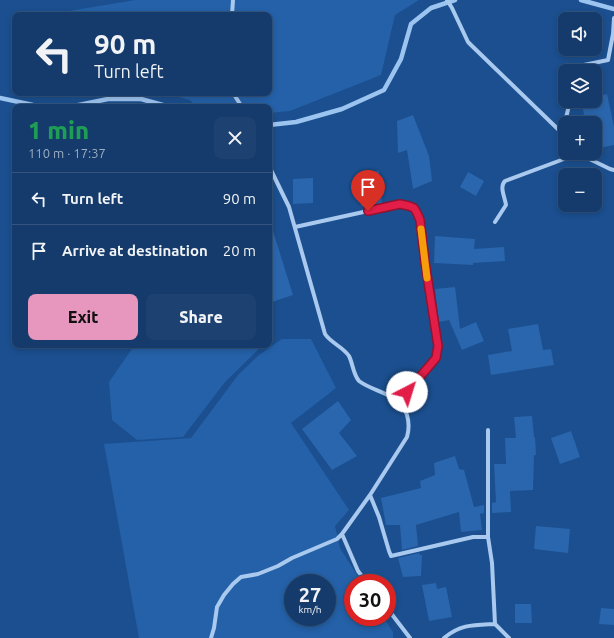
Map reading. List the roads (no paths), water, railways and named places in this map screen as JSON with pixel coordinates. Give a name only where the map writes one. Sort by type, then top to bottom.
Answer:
[{"type":"street","points":[[232,12],[233,0]]},
{"type":"street","points":[[448,0],[468,42],[558,129]]},
{"type":"street","points":[[589,64],[608,60],[613,34],[614,18]]},
{"type":"street","points":[[496,222],[506,205],[502,187],[505,180],[561,160]]},
{"type":"street","points":[[590,160],[614,170]]},
{"type":"street","points":[[211,638],[217,607],[224,595],[241,577],[258,574],[278,566],[292,558],[337,539],[342,534],[370,495],[409,432],[408,419],[405,410],[399,402],[359,380],[349,357],[325,334],[287,200],[272,172]]},
{"type":"street","points":[[295,227],[400,204],[414,208],[417,213],[420,220],[438,346],[436,358],[399,402]]},
{"type":"street","points":[[488,430],[488,537],[492,563],[495,624],[509,638]]},
{"type":"street","points":[[370,495],[379,516],[391,556],[473,537],[488,537]]},
{"type":"street","points":[[342,534],[360,574]]},
{"type":"street","points":[[396,620],[410,638]]},
{"type":"street","points":[[444,638],[459,628],[495,624]]},
{"type":"waterway","points":[[272,125],[296,122],[342,109],[384,90],[401,59],[411,24],[431,8],[455,0]]},
{"type":"waterway","points":[[581,0],[614,9]]},
{"type":"waterway","points":[[0,98],[28,104]]},
{"type":"waterway","points":[[84,104],[108,99],[141,99],[159,104]]}]
